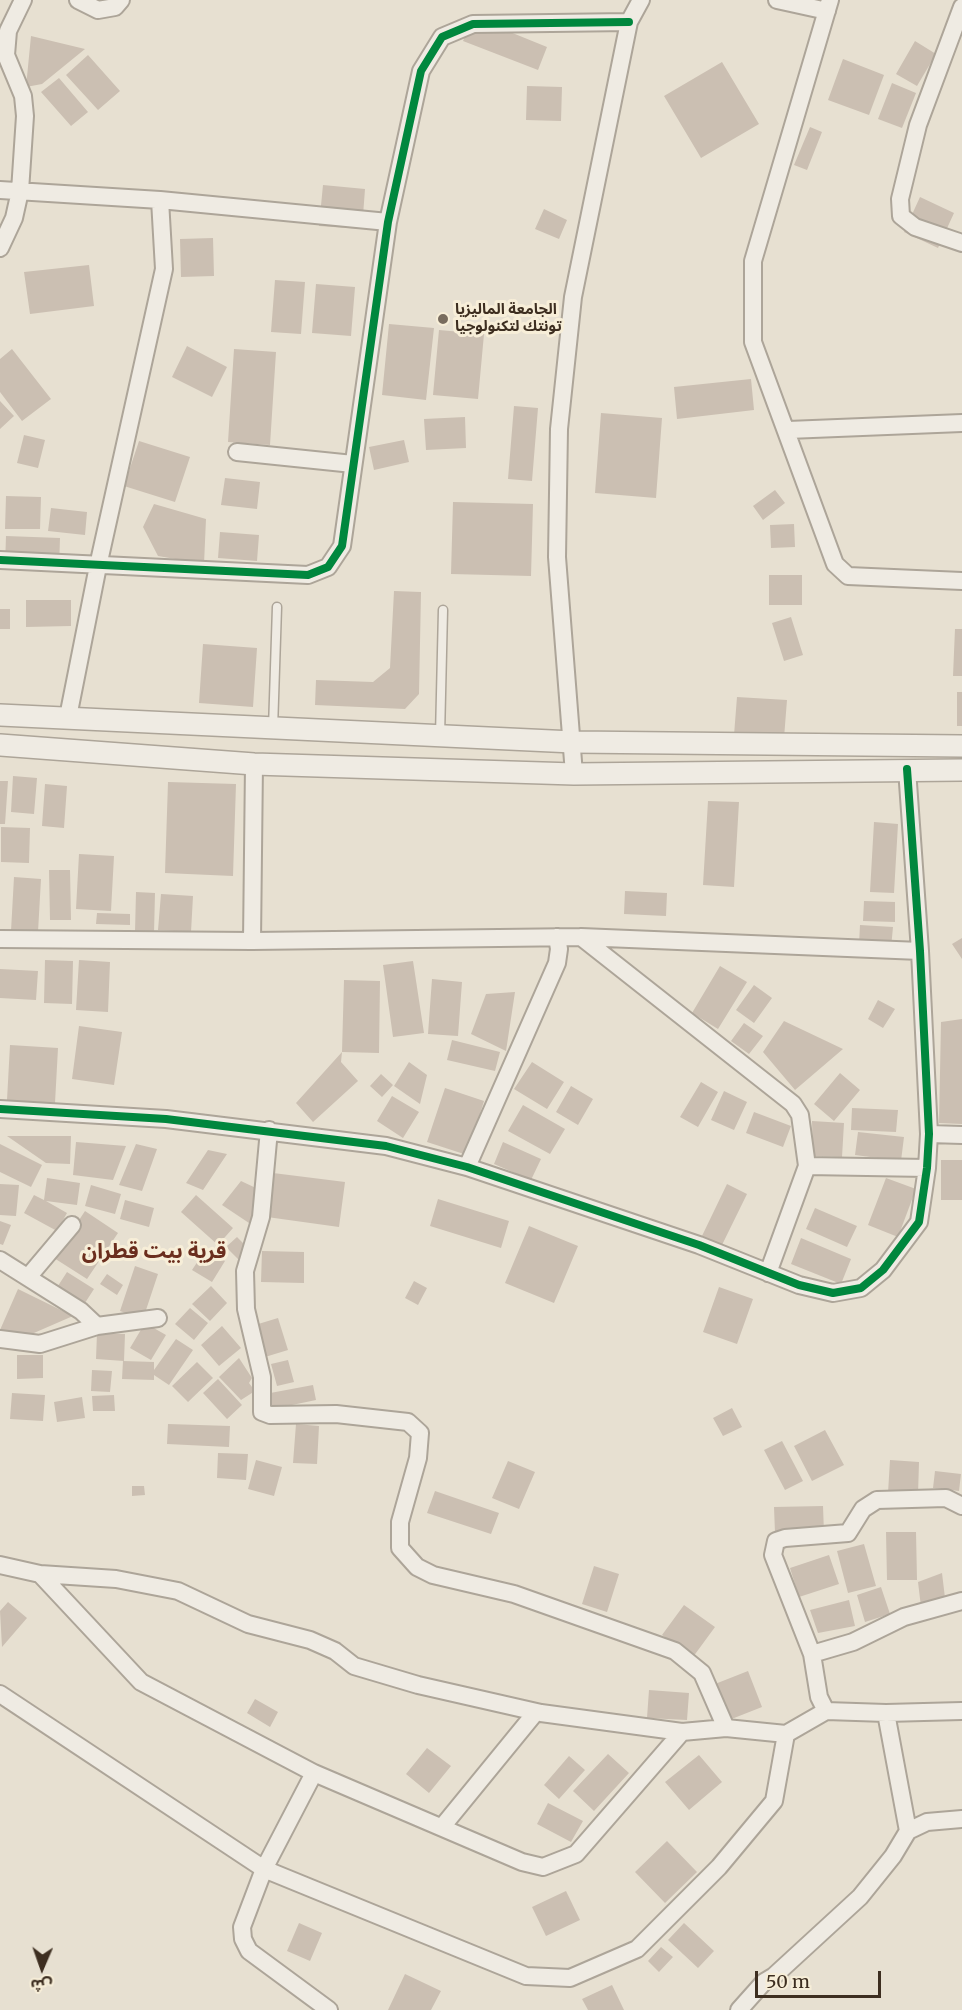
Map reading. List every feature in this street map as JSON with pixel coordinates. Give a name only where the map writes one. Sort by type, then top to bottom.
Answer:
[{"type":"street","points":[[0,248],[14,218],[20,191],[25,116],[23,96],[6,55],[8,31],[23,0]]},
{"type":"street","points":[[78,0],[98,10],[115,6],[121,0]]},
{"type":"street","points":[[574,774],[557,557],[559,429],[573,297],[629,22],[641,0]]},
{"type":"street","points":[[777,0],[828,5],[753,261],[753,342],[788,430],[835,564],[848,576],[962,581]]},
{"type":"street","points":[[962,7],[918,125],[900,199],[901,216],[915,227],[962,243]]},
{"type":"street","points":[[0,560],[309,575],[328,567],[342,546],[388,222],[421,71],[442,37],[472,24],[629,22]]},
{"type":"street","points":[[0,190],[160,200],[388,222]]},
{"type":"street","points":[[61,749],[98,566],[164,269],[160,200]]},
{"type":"street","points":[[788,430],[962,423]]},
{"type":"street","points":[[237,452],[352,464]]},
{"type":"street","points":[[0,716],[68,717],[273,729],[573,742],[962,746]]},
{"type":"street","points":[[397,735],[397,768]]},
{"type":"street","points":[[0,745],[254,764],[574,774],[962,770]]},
{"type":"street","points":[[252,941],[254,764]]},
{"type":"street","points":[[0,1109],[166,1119],[386,1146],[467,1167],[699,1245],[768,1273],[833,1293],[861,1288],[883,1270],[906,1243],[919,1222],[927,1168],[929,1134],[920,951],[907,769]]},
{"type":"street","points":[[467,1167],[557,963],[559,949],[557,937]]},
{"type":"street","points":[[0,939],[252,941],[581,937],[920,951]]},
{"type":"street","points":[[581,937],[793,1104],[804,1130],[807,1166],[768,1273]]},
{"type":"street","points":[[269,1130],[261,1217],[245,1271],[246,1309],[262,1377],[262,1412],[270,1415],[336,1414],[408,1422],[420,1433],[418,1458],[399,1522],[400,1548],[417,1567],[433,1575],[514,1594],[675,1651],[702,1673],[726,1728]]},
{"type":"street","points":[[929,1134],[962,1135]]},
{"type":"street","points":[[807,1166],[927,1168]]},
{"type":"street","points":[[29,1276],[72,1224]]},
{"type":"street","points":[[0,1260],[29,1276],[81,1311],[97,1326]]},
{"type":"street","points":[[0,1339],[40,1344],[97,1326],[158,1318]]},
{"type":"street","points":[[826,1711],[819,1697],[812,1654],[773,1555],[776,1541],[786,1538],[848,1533],[863,1509],[877,1500],[946,1498],[962,1506]]},
{"type":"street","points":[[0,1565],[40,1574],[116,1579],[177,1592],[248,1624],[310,1640],[335,1651],[354,1666],[418,1685],[536,1712],[682,1732],[726,1728],[786,1734],[826,1711],[886,1713],[962,1711]]},
{"type":"street","points":[[40,1574],[141,1682],[314,1773],[522,1862],[543,1867],[576,1854],[682,1732]]},
{"type":"street","points":[[812,1654],[853,1642],[904,1617],[962,1601]]},
{"type":"street","points":[[0,1694],[264,1869],[488,1963],[526,1976],[570,1978],[637,1949],[719,1867],[774,1801],[786,1734]]},
{"type":"street","points":[[442,1827],[536,1712]]},
{"type":"street","points":[[886,1713],[908,1832]]},
{"type":"street","points":[[314,1773],[264,1869],[242,1927],[243,1939],[249,1951],[329,2010]]},
{"type":"street","points":[[739,2010],[764,1982],[774,1976],[860,1897],[893,1856],[908,1832],[927,1822],[962,1819]]},
{"type":"lane","points":[[273,729],[277,607]]},
{"type":"lane","points":[[440,737],[443,610]]},
{"type":"building","points":[[473,17],[547,47],[538,70],[463,41]]},
{"type":"building","points":[[31,36],[85,49],[42,84],[26,87]]},
{"type":"building","points":[[915,41],[936,54],[917,86],[896,74]]},
{"type":"building","points":[[88,55],[120,91],[98,110],[66,75]]},
{"type":"building","points":[[843,59],[884,75],[869,115],[828,100]]},
{"type":"building","points":[[722,62],[759,124],[701,158],[664,96]]},
{"type":"building","points":[[59,78],[88,112],[71,126],[41,92]]},
{"type":"building","points":[[892,83],[916,93],[902,128],[878,119]]},
{"type":"building","points":[[527,86],[562,87],[561,121],[526,120]]},
{"type":"building","points":[[810,127],[822,132],[807,170],[794,165]]},
{"type":"building","points":[[323,185],[365,189],[362,229],[319,226]]},
{"type":"building","points":[[920,197],[954,213],[938,248],[904,232]]},
{"type":"building","points":[[544,209],[567,220],[559,239],[535,229]]},
{"type":"building","points":[[213,238],[214,276],[181,277],[180,239]]},
{"type":"building","points":[[89,265],[94,306],[30,314],[24,272]]},
{"type":"building","points":[[275,280],[305,282],[301,334],[271,332]]},
{"type":"building","points":[[316,284],[355,287],[351,336],[312,333]]},
{"type":"building","points":[[389,324],[434,328],[426,400],[382,395]]},
{"type":"building","points":[[439,330],[484,334],[478,399],[433,395]]},
{"type":"building","points":[[187,346],[227,367],[212,397],[172,377]]},
{"type":"building","points":[[12,349],[51,399],[22,421],[0,392],[0,359]]},
{"type":"building","points":[[234,349],[276,352],[270,445],[228,442]]},
{"type":"building","points":[[751,379],[754,410],[677,419],[674,387]]},
{"type":"building","points":[[0,401],[14,416],[0,429]]},
{"type":"building","points":[[514,406],[538,408],[532,481],[508,479]]},
{"type":"building","points":[[601,413],[662,418],[656,498],[595,493]]},
{"type":"building","points":[[465,417],[466,448],[426,450],[424,419]]},
{"type":"building","points":[[24,435],[45,440],[38,468],[17,463]]},
{"type":"building","points":[[404,440],[409,462],[374,470],[369,447]]},
{"type":"building","points":[[139,441],[190,457],[175,502],[124,486]]},
{"type":"building","points":[[225,478],[260,482],[257,509],[221,505]]},
{"type":"building","points":[[775,490],[785,503],[763,520],[753,506]]},
{"type":"building","points":[[6,496],[41,497],[40,529],[5,529]]},
{"type":"building","points":[[453,502],[533,504],[531,576],[451,574]]},
{"type":"building","points":[[154,504],[206,519],[204,564],[158,556],[143,527]]},
{"type":"building","points":[[51,508],[87,512],[85,535],[48,531]]},
{"type":"building","points":[[794,524],[795,547],[771,548],[770,525]]},
{"type":"building","points":[[220,532],[259,535],[257,561],[218,558]]},
{"type":"building","points":[[6,536],[60,538],[59,568],[5,566]]},
{"type":"building","points":[[769,575],[802,575],[802,605],[769,605]]},
{"type":"building","points":[[394,591],[421,592],[419,694],[405,709],[315,705],[316,680],[373,682],[390,668]]},
{"type":"building","points":[[26,600],[71,600],[71,626],[26,627]]},
{"type":"building","points":[[0,609],[10,609],[10,629],[0,629]]},
{"type":"building","points":[[791,617],[803,655],[784,661],[772,623]]},
{"type":"building","points":[[955,629],[962,629],[962,676],[953,676]]},
{"type":"building","points":[[203,644],[257,648],[253,707],[199,703]]},
{"type":"building","points":[[957,692],[962,692],[962,726],[957,726]]},
{"type":"building","points":[[737,697],[787,700],[784,738],[734,735]]},
{"type":"building","points":[[13,776],[37,778],[34,814],[11,812]]},
{"type":"building","points":[[0,781],[8,781],[5,824],[0,824]]},
{"type":"building","points":[[168,782],[236,784],[233,876],[165,873]]},
{"type":"building","points":[[45,784],[67,786],[64,828],[42,826]]},
{"type":"building","points":[[708,801],[739,802],[734,887],[703,885]]},
{"type":"building","points":[[874,822],[898,824],[894,893],[870,892]]},
{"type":"building","points":[[1,827],[30,828],[29,863],[1,862]]},
{"type":"building","points":[[79,854],[114,856],[111,911],[76,909]]},
{"type":"building","points":[[49,870],[70,870],[71,920],[50,920]]},
{"type":"building","points":[[14,877],[41,879],[38,932],[11,931]]},
{"type":"building","points":[[625,891],[667,893],[666,916],[624,914]]},
{"type":"building","points":[[136,892],[155,893],[154,933],[135,932]]},
{"type":"building","points":[[161,894],[193,896],[191,932],[158,930]]},
{"type":"building","points":[[864,901],[895,902],[895,922],[863,921]]},
{"type":"building","points":[[97,913],[130,914],[130,925],[96,924]]},
{"type":"building","points":[[860,925],[893,927],[891,948],[859,945]]},
{"type":"building","points":[[962,938],[962,959],[952,944]]},
{"type":"building","points":[[45,960],[73,961],[72,1004],[44,1003]]},
{"type":"building","points":[[79,960],[110,962],[108,1012],[76,1010]]},
{"type":"building","points":[[413,961],[424,1033],[393,1037],[383,965]]},
{"type":"building","points":[[720,966],[747,982],[718,1029],[692,1013]]},
{"type":"building","points":[[0,969],[38,971],[36,1000],[0,998]]},
{"type":"building","points":[[432,979],[462,982],[458,1036],[428,1034]]},
{"type":"building","points":[[344,980],[380,981],[379,1053],[342,1052]]},
{"type":"building","points":[[754,985],[772,998],[754,1023],[736,1010]]},
{"type":"building","points":[[515,992],[506,1051],[471,1034],[486,994]]},
{"type":"building","points":[[878,1000],[895,1009],[883,1028],[868,1019]]},
{"type":"building","points":[[962,1019],[962,1124],[939,1123],[941,1022]]},
{"type":"building","points":[[784,1021],[843,1049],[795,1090],[763,1052]]},
{"type":"building","points":[[744,1023],[763,1036],[749,1054],[731,1041]]},
{"type":"building","points":[[79,1026],[122,1032],[114,1085],[72,1079]]},
{"type":"building","points":[[452,1040],[500,1052],[495,1071],[447,1060]]},
{"type":"building","points":[[10,1045],[58,1048],[55,1103],[7,1100]]},
{"type":"building","points":[[342,1052],[341,1062],[358,1081],[313,1122],[296,1103]]},
{"type":"building","points":[[409,1062],[427,1075],[420,1104],[394,1086]]},
{"type":"building","points":[[532,1062],[564,1082],[547,1109],[514,1089]]},
{"type":"building","points":[[840,1073],[860,1090],[834,1121],[814,1104]]},
{"type":"building","points":[[381,1074],[393,1085],[382,1097],[370,1086]]},
{"type":"building","points":[[701,1082],[718,1092],[698,1127],[680,1117]]},
{"type":"building","points":[[571,1086],[593,1099],[578,1125],[556,1112]]},
{"type":"building","points":[[445,1088],[484,1101],[467,1155],[427,1142]]},
{"type":"building","points":[[724,1091],[747,1102],[734,1130],[711,1120]]},
{"type":"building","points":[[392,1096],[419,1112],[403,1138],[377,1121]]},
{"type":"building","points":[[523,1105],[565,1129],[550,1154],[508,1131]]},
{"type":"building","points":[[852,1108],[898,1110],[896,1132],[851,1130]]},
{"type":"building","points":[[754,1112],[791,1126],[783,1147],[746,1133]]},
{"type":"building","points":[[812,1121],[844,1123],[842,1157],[813,1156]]},
{"type":"building","points":[[858,1132],[904,1137],[901,1161],[855,1155]]},
{"type":"building","points":[[7,1136],[71,1136],[70,1164],[46,1163]]},
{"type":"building","points":[[76,1142],[126,1146],[113,1180],[73,1175]]},
{"type":"building","points":[[503,1142],[541,1159],[531,1180],[494,1164]]},
{"type":"building","points":[[0,1144],[42,1165],[31,1187],[0,1172]]},
{"type":"building","points":[[136,1144],[157,1149],[142,1191],[119,1185]]},
{"type":"building","points":[[208,1150],[227,1154],[203,1190],[186,1183]]},
{"type":"building","points":[[941,1160],[962,1160],[962,1200],[941,1200]]},
{"type":"building","points":[[273,1173],[345,1182],[339,1227],[267,1217]]},
{"type":"building","points":[[47,1178],[80,1183],[77,1205],[46,1201],[67,1213],[57,1231],[24,1213],[34,1195],[44,1200]]},
{"type":"building","points":[[886,1178],[916,1189],[898,1237],[868,1225]]},
{"type":"building","points":[[241,1181],[258,1189],[252,1225],[222,1205]]},
{"type":"building","points":[[0,1184],[19,1185],[16,1216],[0,1215]]},
{"type":"building","points":[[727,1184],[747,1194],[721,1247],[701,1238]]},
{"type":"building","points":[[91,1185],[121,1194],[115,1214],[85,1206]]},
{"type":"building","points":[[196,1195],[233,1228],[218,1245],[181,1212]]},
{"type":"building","points":[[438,1199],[509,1221],[501,1248],[430,1226]]},
{"type":"building","points":[[125,1200],[154,1208],[149,1227],[120,1219]]},
{"type":"building","points":[[815,1208],[857,1226],[847,1247],[806,1229]]},
{"type":"building","points":[[85,1211],[118,1233],[87,1279],[54,1258]]},
{"type":"building","points":[[0,1221],[11,1225],[3,1245],[0,1244]]},
{"type":"building","points":[[529,1226],[578,1246],[554,1303],[505,1283]]},
{"type":"building","points":[[237,1237],[250,1250],[240,1261],[226,1247]]},
{"type":"building","points":[[801,1238],[851,1259],[841,1284],[791,1264]]},
{"type":"building","points":[[206,1249],[225,1261],[212,1282],[192,1270]]},
{"type":"building","points":[[262,1251],[304,1252],[304,1283],[261,1282]]},
{"type":"building","points":[[135,1266],[158,1274],[143,1319],[120,1311]]},
{"type":"building","points":[[67,1272],[94,1289],[83,1306],[56,1289]]},
{"type":"building","points":[[107,1274],[123,1285],[117,1295],[100,1284]]},
{"type":"building","points":[[414,1281],[427,1288],[418,1305],[405,1298]]},
{"type":"building","points":[[211,1286],[227,1303],[210,1321],[192,1304]]},
{"type":"building","points":[[719,1287],[753,1299],[737,1344],[703,1332]]},
{"type":"building","points":[[18,1289],[73,1316],[27,1336],[0,1330]]},
{"type":"building","points":[[190,1308],[208,1323],[194,1340],[175,1324]]},
{"type":"building","points":[[278,1318],[288,1350],[265,1357],[255,1325]]},
{"type":"building","points":[[145,1323],[166,1335],[151,1360],[130,1348]]},
{"type":"building","points":[[222,1326],[241,1348],[219,1366],[201,1345]]},
{"type":"building","points":[[97,1333],[125,1334],[124,1361],[96,1359]]},
{"type":"building","points":[[176,1339],[193,1350],[169,1385],[154,1375],[154,1380],[122,1379],[123,1361],[154,1362],[154,1370]]},
{"type":"building","points":[[17,1355],[43,1355],[43,1378],[17,1379]]},
{"type":"building","points":[[239,1358],[252,1378],[249,1383],[255,1391],[241,1400],[219,1377]]},
{"type":"building","points":[[288,1360],[294,1382],[277,1386],[271,1364]]},
{"type":"building","points":[[197,1362],[213,1378],[188,1402],[172,1386]]},
{"type":"building","points":[[92,1370],[112,1371],[110,1392],[91,1391]]},
{"type":"building","points":[[218,1379],[242,1405],[227,1419],[203,1393]]},
{"type":"building","points":[[313,1385],[316,1400],[268,1410],[265,1394]]},
{"type":"building","points":[[12,1393],[45,1395],[43,1421],[10,1419]]},
{"type":"building","points":[[114,1395],[115,1411],[93,1411],[92,1396]]},
{"type":"building","points":[[82,1397],[85,1418],[57,1422],[54,1402]]},
{"type":"building","points":[[732,1408],[742,1427],[723,1436],[713,1418]]},
{"type":"building","points":[[168,1424],[230,1426],[229,1447],[167,1444]]},
{"type":"building","points":[[296,1424],[319,1426],[317,1464],[293,1463]]},
{"type":"building","points":[[825,1430],[844,1465],[812,1481],[794,1446]]},
{"type":"building","points":[[782,1441],[803,1481],[785,1490],[764,1450]]},
{"type":"building","points":[[218,1453],[248,1454],[246,1480],[217,1478]]},
{"type":"building","points":[[256,1460],[282,1467],[274,1496],[248,1489]]},
{"type":"building","points":[[890,1460],[919,1462],[918,1495],[888,1493]]},
{"type":"building","points":[[508,1461],[535,1472],[519,1509],[492,1498]]},
{"type":"building","points":[[935,1471],[961,1474],[959,1491],[933,1488]]},
{"type":"building","points":[[132,1486],[144,1486],[145,1495],[132,1496]]},
{"type":"building","points":[[435,1491],[499,1513],[491,1534],[427,1513]]},
{"type":"building","points":[[823,1506],[824,1533],[775,1533],[774,1507]]},
{"type":"building","points":[[886,1532],[916,1532],[917,1580],[887,1580]]},
{"type":"building","points":[[864,1544],[876,1586],[848,1593],[837,1551]]},
{"type":"building","points":[[829,1555],[839,1584],[799,1597],[790,1568]]},
{"type":"building","points":[[594,1566],[619,1574],[607,1612],[582,1604]]},
{"type":"building","points":[[942,1573],[945,1598],[921,1607],[918,1582]]},
{"type":"building","points":[[881,1587],[890,1614],[865,1622],[857,1595]]},
{"type":"building","points":[[849,1600],[855,1626],[818,1633],[810,1610]]},
{"type":"building","points":[[8,1602],[27,1618],[2,1647],[0,1611]]},
{"type":"building","points":[[684,1605],[715,1627],[693,1657],[662,1635]]},
{"type":"building","points":[[748,1671],[762,1707],[729,1720],[715,1684]]},
{"type":"building","points":[[649,1690],[689,1693],[687,1720],[647,1718]]},
{"type":"building","points":[[255,1699],[278,1712],[270,1727],[247,1713]]},
{"type":"building","points":[[427,1748],[451,1766],[429,1793],[406,1774]]},
{"type":"building","points":[[608,1754],[629,1773],[594,1811],[573,1791]]},
{"type":"building","points":[[699,1755],[722,1782],[689,1810],[665,1782]]},
{"type":"building","points":[[569,1756],[585,1770],[559,1799],[544,1785]]},
{"type":"building","points":[[548,1803],[583,1821],[571,1842],[537,1824]]},
{"type":"building","points":[[667,1841],[697,1872],[665,1903],[635,1872]]},
{"type":"building","points":[[566,1891],[580,1920],[546,1936],[532,1907]]},
{"type":"building","points":[[299,1923],[322,1933],[310,1961],[287,1951]]},
{"type":"building","points":[[684,1923],[714,1951],[698,1968],[668,1940]]},
{"type":"building","points":[[661,1947],[673,1957],[659,1972],[648,1961]]},
{"type":"building","points":[[405,1974],[441,1991],[431,2010],[388,2010]]},
{"type":"building","points":[[612,1985],[624,2010],[588,2010],[582,1999]]},
{"type":"cycle path","points":[[0,560],[308,575],[328,567],[342,546],[388,222],[421,71],[442,37],[473,24],[629,22]]},
{"type":"cycle path","points":[[0,1109],[166,1119],[386,1146],[467,1167],[699,1245],[799,1285],[833,1293],[861,1288],[883,1270],[919,1222],[927,1168],[929,1134],[920,951],[907,769]]},
{"type":"place","name":"الجامعة الماليزيا تونتك لتكنولوجيا","points":[[443,319]]},
{"type":"district","name":"قرية بيت قطران","points":[[154,1252]]}]
